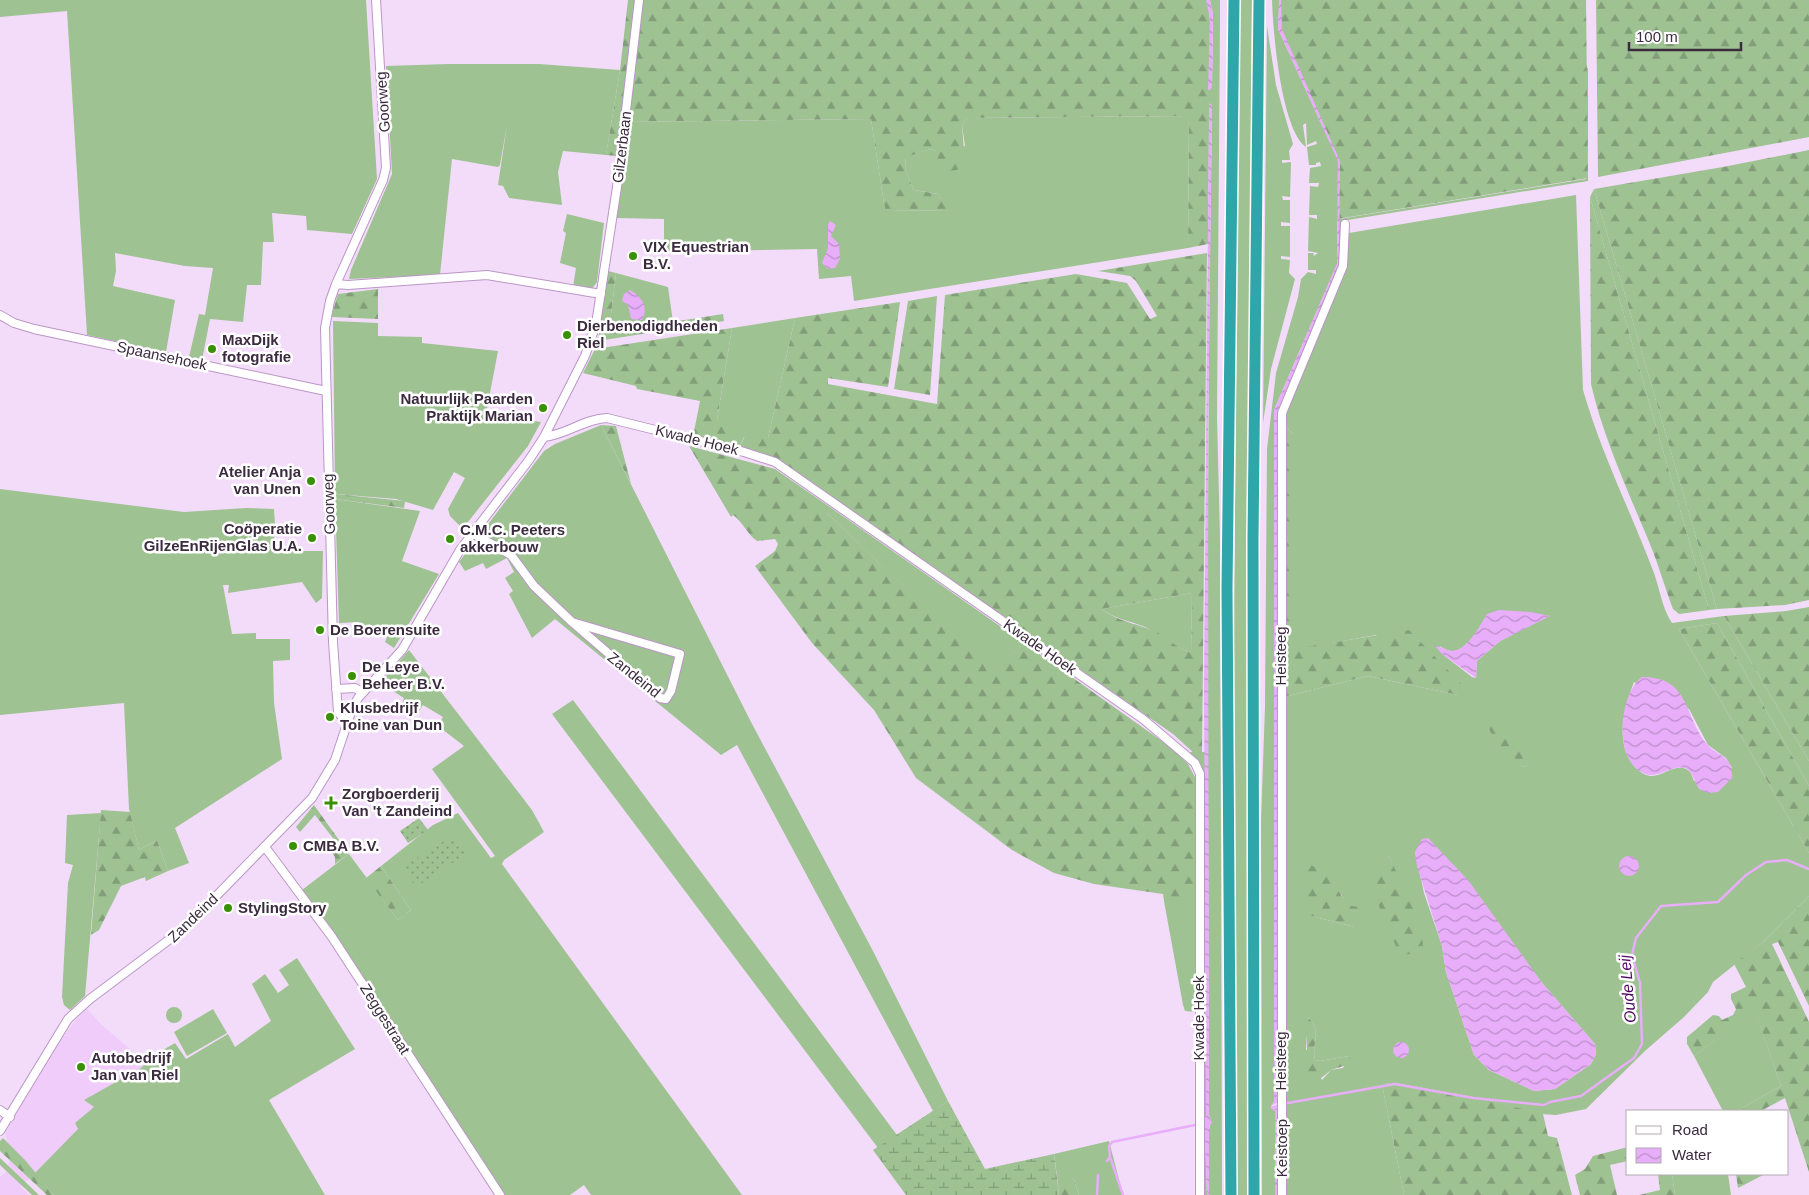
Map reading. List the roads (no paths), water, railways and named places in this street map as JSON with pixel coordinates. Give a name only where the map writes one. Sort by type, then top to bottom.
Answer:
[{"type":"highway","points":[[1231,1195],[1227,589],[1234,0]]},
{"type":"highway","points":[[1254,1195],[1253,539],[1259,0]]},
{"type":"street","name":"Goorweg","points":[[347,723],[338,712],[331,608],[326,314],[336,284],[383,180],[386,168],[376,0]]},
{"type":"street","name":"Gilzerbaan","points":[[601,294],[616,195],[639,0]]},
{"type":"street","name":"Heisteeg","points":[[1282,1101],[1282,413],[1343,266],[1345,224]]},
{"type":"street","points":[[336,284],[348,285],[487,275],[601,294]]},
{"type":"street","name":"Zandeind","points":[[0,1131],[68,1020],[90,1000],[186,927],[318,790],[335,760],[347,723],[362,692],[402,650],[460,550],[529,460],[544,436],[586,356],[596,324],[601,294]]},
{"type":"street","name":"Spaansehoek","points":[[0,315],[14,323],[34,329],[326,392]]},
{"type":"street","name":"Kwade Hoek","points":[[544,436],[553,436],[594,420],[606,418],[770,460],[1143,719],[1196,763],[1200,774],[1200,1195]]},
{"type":"street","name":"Zandeind","points":[[472,533],[507,551],[534,586],[572,622],[660,698],[666,700],[671,691],[680,654],[572,622]]},
{"type":"street","points":[[336,689],[354,688],[362,692]]},
{"type":"street","name":"Zeggestraat","points":[[264,847],[326,928],[500,1195]]},
{"type":"street","name":"Keistoep","points":[[1282,1101],[1282,1195]]},
{"type":"street","points":[[0,1110],[10,1117]]},
{"type":"water","points":[[1206,0],[1210,0],[1213,14],[1212,87],[1210,90],[1208,90],[1210,19]]},
{"type":"water","points":[[1279,0],[1281,0],[1282,29],[1340,161],[1339,265],[1277,412],[1278,1102],[1271,1106],[1274,1102],[1274,410],[1337,264],[1338,161],[1278,29]]},
{"type":"water","points":[[1209,103],[1212,105],[1208,434],[1209,1115],[1212,1123],[1209,1126],[1209,1195],[1207,1195],[1204,1121],[1206,1118],[1204,688]]},
{"type":"water","points":[[830,221],[836,225],[831,236],[839,244],[840,259],[835,268],[828,269],[822,263],[828,248],[828,224]]},
{"type":"water","points":[[630,290],[643,303],[645,311],[642,320],[631,319],[628,305],[622,301],[624,294]]},
{"type":"water","points":[[1499,610],[1531,612],[1550,616],[1500,641],[1477,661],[1476,678],[1442,654],[1435,646],[1451,651],[1457,650],[1472,637],[1487,614]]},
{"type":"water","points":[[1642,677],[1658,679],[1669,683],[1677,690],[1706,743],[1727,760],[1732,770],[1732,778],[1718,792],[1708,793],[1699,789],[1689,771],[1682,767],[1649,775],[1633,766],[1623,741],[1624,711],[1634,685]]},
{"type":"water","points":[[1428,838],[1468,880],[1543,984],[1595,1044],[1596,1054],[1591,1064],[1555,1089],[1534,1091],[1489,1070],[1474,1055],[1446,972],[1442,946],[1417,866],[1415,852],[1422,839]]},
{"type":"water","points":[[1625,856],[1633,856],[1639,862],[1639,870],[1633,876],[1625,876],[1619,870],[1619,862]]},
{"type":"water","points":[[1398,1042],[1404,1042],[1409,1047],[1407,1056],[1398,1058],[1393,1053],[1393,1047]]},
{"type":"water","points":[[1278,1108],[1279,1195],[1275,1195],[1275,1111],[1272,1109]]},
{"type":"waterway","name":"Oude Leij","points":[[1288,1103],[1395,1084],[1473,1098],[1544,1105],[1581,1096],[1634,1058],[1642,1044],[1640,983],[1632,955],[1636,938],[1661,906],[1718,902],[1746,875],[1766,862],[1787,860],[1809,869]]},
{"type":"waterway","name":"Oude Leij","points":[[1272,1108],[1277,1106]]},
{"type":"waterway","name":"Oude Leij","points":[[1107,1161],[1110,1157],[1109,1146],[1112,1142],[1195,1125]]},
{"type":"waterway","points":[[1110,1157],[1123,1195]]},
{"type":"waterway","name":"Oude Leij","points":[[1097,1195],[1098,1175]]},
{"type":"place","name":"VIX Equestrian B.V.","points":[[633,256]]},
{"type":"place","name":"Dierbenodigdheden Riel","points":[[567,335]]},
{"type":"place","name":"MaxDijk fotografie","points":[[212,349]]},
{"type":"place","name":"Natuurlijk Paarden Praktijk Marian","points":[[543,408]]},
{"type":"place","name":"Atelier Anja van Unen","points":[[311,481]]},
{"type":"place","name":"Coöperatie GilzeEnRijenGlas U.A.","points":[[312,538]]},
{"type":"place","name":"C.M.C. Peeters akkerbouw","points":[[450,539]]},
{"type":"place","name":"De Boerensuite","points":[[320,630]]},
{"type":"place","name":"De Leye Beheer B.V.","points":[[352,676]]},
{"type":"place","name":"Klusbedrijf Toine van Dun","points":[[330,717]]},
{"type":"place","name":"Zorgboerderij Van 't Zandeind","points":[[331,803]]},
{"type":"place","name":"CMBA B.V.","points":[[293,846]]},
{"type":"place","name":"StylingStory","points":[[228,908]]},
{"type":"place","name":"Autobedrijf Jan van Riel","points":[[81,1067]]}]
